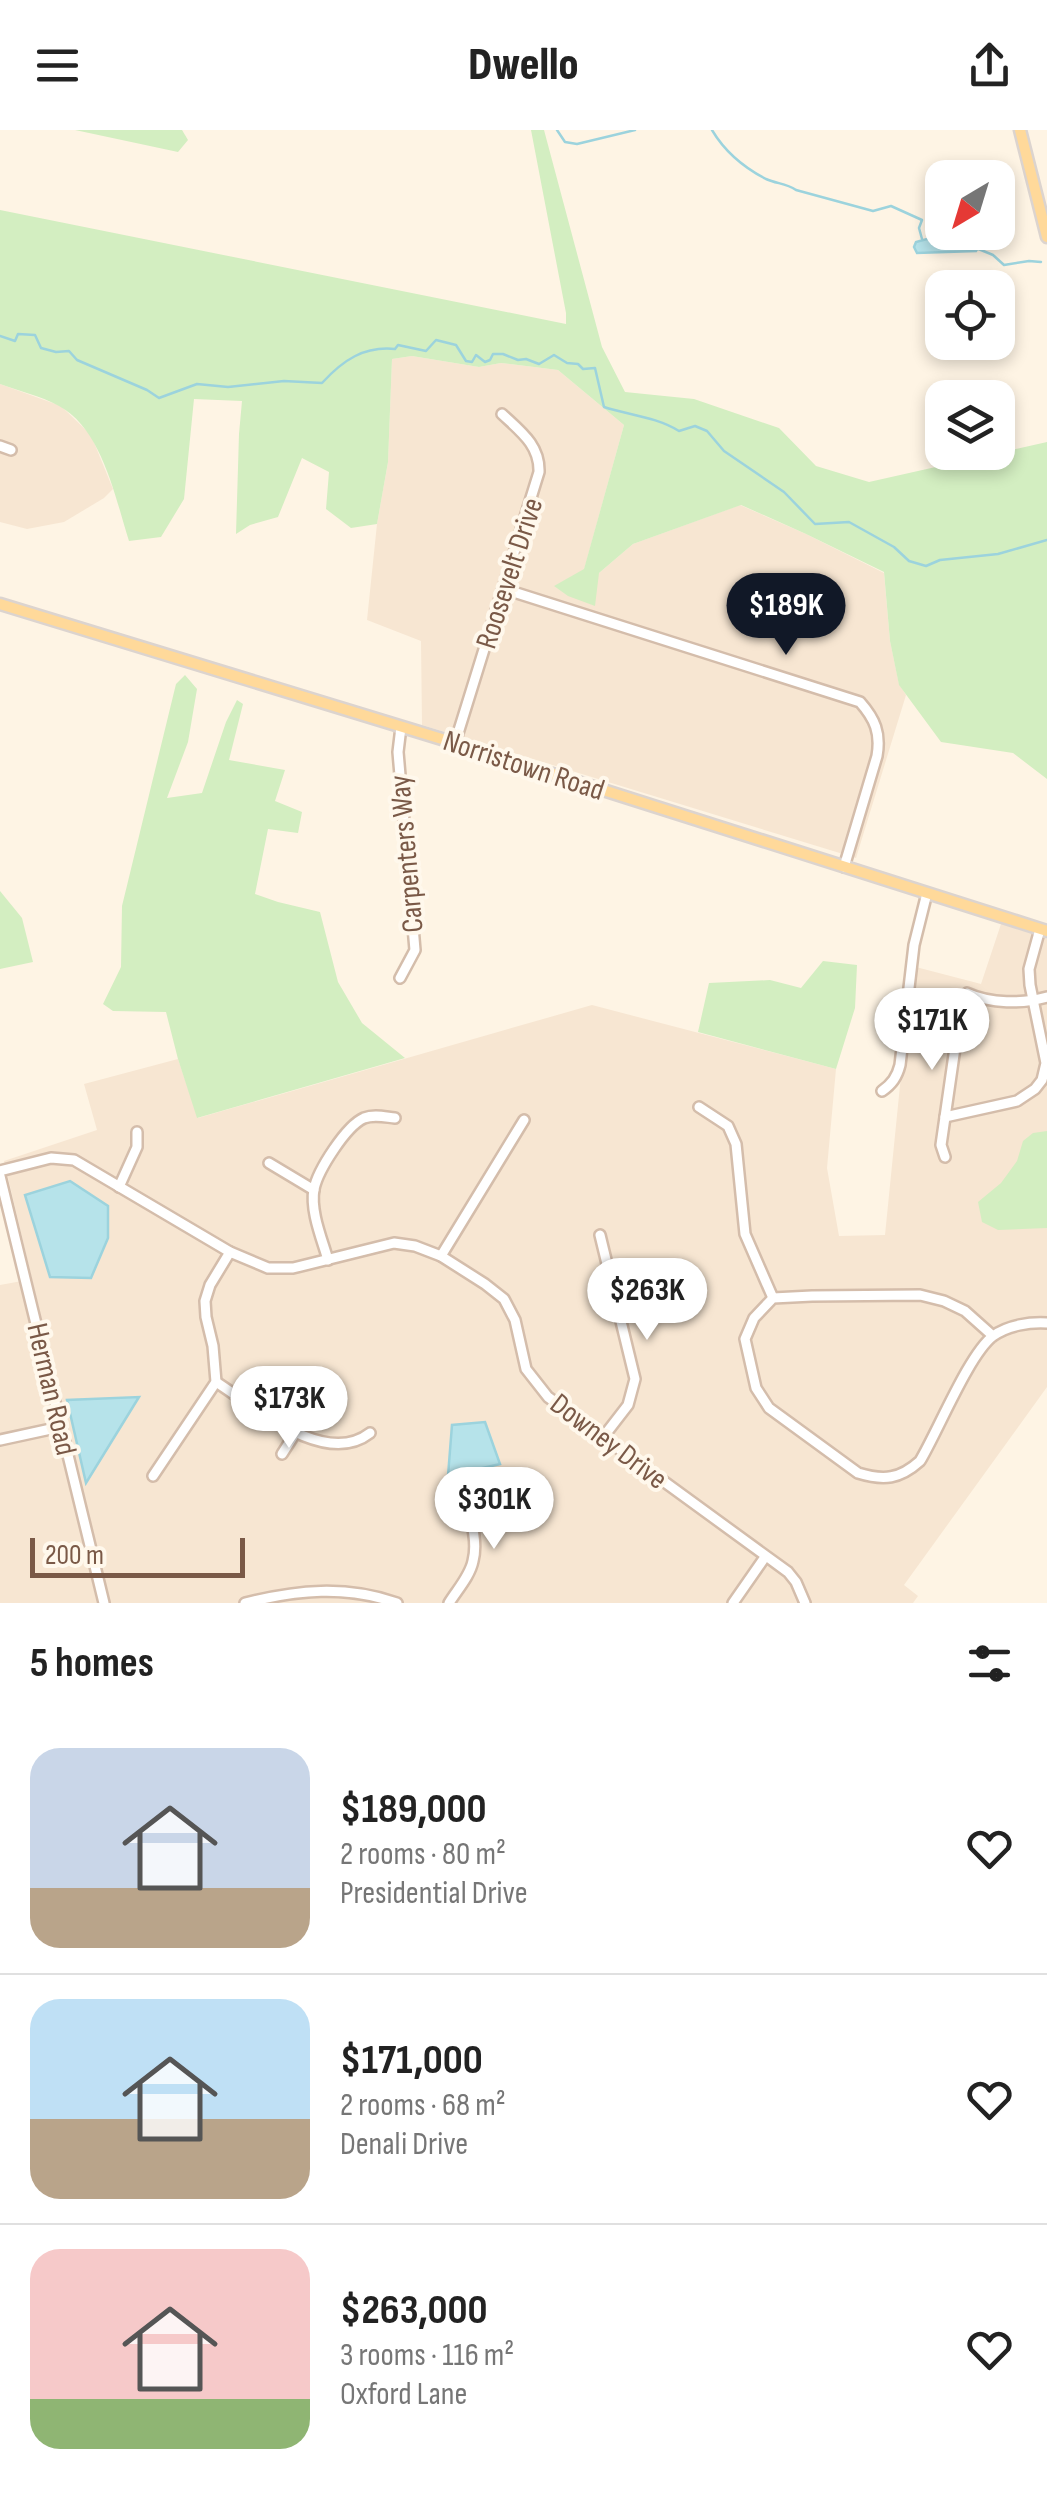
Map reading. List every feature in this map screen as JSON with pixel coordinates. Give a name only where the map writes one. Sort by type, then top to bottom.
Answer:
[{"type":"main road","points":[[1020,130],[1047,237]]},
{"type":"main road","name":"Norristown Road","points":[[0,604],[1044,930]]},
{"type":"street","name":"Roosevelt Drive","points":[[455,743],[537,484],[540,462],[532,444],[502,414]]},
{"type":"street","points":[[0,446],[11,450]]},
{"type":"street","points":[[504,589],[860,702],[874,721],[880,740],[844,866]]},
{"type":"street","name":"Carpenters Way","points":[[400,978],[415,950],[398,752],[401,727]]},
{"type":"street","points":[[882,1091],[898,1074],[900,1065],[914,945],[926,893]]},
{"type":"street","points":[[945,1117],[1016,1101],[1043,1089],[1046,1063],[1029,969],[1044,930]]},
{"type":"street","points":[[945,1157],[945,1117],[960,1013],[967,993],[1018,1002],[1047,997]]},
{"type":"street","points":[[700,1106],[728,1126],[736,1144],[744,1234],[773,1298]]},
{"type":"street","points":[[328,1260],[314,1206],[314,1190],[328,1160],[354,1124],[373,1116],[395,1118]]},
{"type":"street","points":[[440,1256],[524,1120]]},
{"type":"street","points":[[119,1187],[137,1147],[137,1132]]},
{"type":"street","name":"Downey Drive","points":[[0,1173],[51,1158],[82,1164],[230,1252],[281,1269],[394,1243],[440,1256],[504,1299],[515,1320],[526,1369],[548,1397],[788,1572],[805,1603]]},
{"type":"street","points":[[269,1164],[314,1190]]},
{"type":"street","name":"Herman Road","points":[[0,1173],[104,1603]]},
{"type":"street","points":[[600,1234],[635,1379],[628,1405],[604,1436]]},
{"type":"street","points":[[153,1476],[216,1382],[205,1301],[230,1252]]},
{"type":"street","points":[[993,1336],[965,1312],[920,1295],[773,1298],[754,1318],[745,1338],[756,1388],[769,1408],[858,1473],[875,1479],[894,1478],[920,1460],[973,1362],[993,1336],[1016,1326],[1047,1323]]},
{"type":"street","points":[[216,1382],[317,1441],[336,1445],[360,1440],[370,1433]]},
{"type":"street","points":[[0,1440],[60,1427]]},
{"type":"street","points":[[282,1454],[296,1432]]},
{"type":"street","points":[[449,1603],[470,1570],[474,1554],[474,1534],[462,1490]]},
{"type":"street","points":[[733,1603],[766,1557]]},
{"type":"street","points":[[245,1603],[316,1590],[363,1594],[396,1603]]},
{"type":"shaded area","points":[[412,356],[479,367],[501,363],[558,370],[624,425],[584,570],[555,586],[599,573],[633,544],[740,505],[884,573],[890,641],[899,684],[906,695],[856,858],[422,725],[421,641],[367,620],[388,462],[392,359]]},
{"type":"shaded area","points":[[0,384],[61,406],[91,435],[113,489],[104,498],[64,522],[27,529],[0,522]]},
{"type":"shaded area","points":[[1002,921],[1047,939],[1047,1387],[904,1585],[918,1596],[913,1603],[109,1603],[4,1161],[97,1130],[84,1084],[178,1059],[198,1118],[592,1005],[836,1069],[827,1168],[839,1236],[885,1235],[912,966],[981,984]]},
{"type":"shaded area","points":[[22,1281],[97,1603],[0,1603],[0,1285]]},
{"type":"green space","points":[[75,130],[182,130],[188,140],[178,152]]},
{"type":"green space","points":[[531,130],[544,130],[602,347],[625,392],[694,399],[779,428],[816,466],[869,482],[925,469],[1015,470],[1015,449],[1047,442],[1047,779],[1013,753],[941,742],[899,685],[890,641],[884,572],[741,505],[633,544],[599,573],[595,606],[554,586],[584,569],[624,425],[558,370],[501,363],[479,367],[412,356],[392,359],[388,462],[377,524],[351,528],[326,509],[329,472],[302,458],[278,517],[250,525],[236,534],[242,401],[194,399],[184,499],[161,537],[129,541],[105,466],[86,431],[59,406],[0,384],[0,210],[566,324]]},
{"type":"green space","points":[[185,675],[197,689],[188,742],[167,798],[202,793],[226,722],[237,700],[243,704],[229,760],[285,770],[275,801],[302,812],[298,833],[268,829],[255,894],[320,912],[338,982],[362,1023],[405,1058],[197,1118],[166,1012],[113,1011],[103,1004],[121,967],[122,906],[176,684]]},
{"type":"green space","points":[[0,891],[22,918],[33,962],[0,969]]},
{"type":"green space","points":[[823,961],[857,965],[855,1008],[836,1069],[698,1032],[709,983],[770,980],[801,988]]},
{"type":"green space","points":[[1047,1131],[1047,1228],[998,1230],[982,1222],[978,1202],[1001,1183],[1017,1161],[1023,1141],[1033,1133]]},
{"type":"water","points":[[925,240],[925,250],[977,250],[917,253],[916,242]]},
{"type":"water","points":[[70,1181],[108,1206],[108,1238],[91,1278],[50,1277],[25,1195]]},
{"type":"water","points":[[139,1397],[86,1483],[67,1400]]},
{"type":"water","points":[[485,1422],[500,1464],[448,1476],[452,1425]]},
{"type":"waterway","points":[[557,130],[565,142],[577,144],[635,130]]},
{"type":"waterway","points":[[712,130],[735,158],[766,179],[873,211],[891,206],[922,220],[922,239]]},
{"type":"waterway","points":[[981,250],[1004,265],[1041,262]]},
{"type":"waterway","points":[[0,336],[15,341],[18,334],[35,335],[41,348],[69,351],[77,360],[159,398],[197,384],[228,387],[284,381],[322,383],[346,361],[364,352],[395,349],[398,345],[426,351],[436,340],[456,345],[466,361],[472,362],[476,355],[485,362],[493,354],[503,354],[539,364],[554,355],[583,369],[595,368],[604,407],[652,419],[679,431],[695,426],[707,431],[724,451],[784,492],[815,524],[849,522],[894,547],[909,561],[926,566],[940,560],[998,554],[1047,540]]}]
